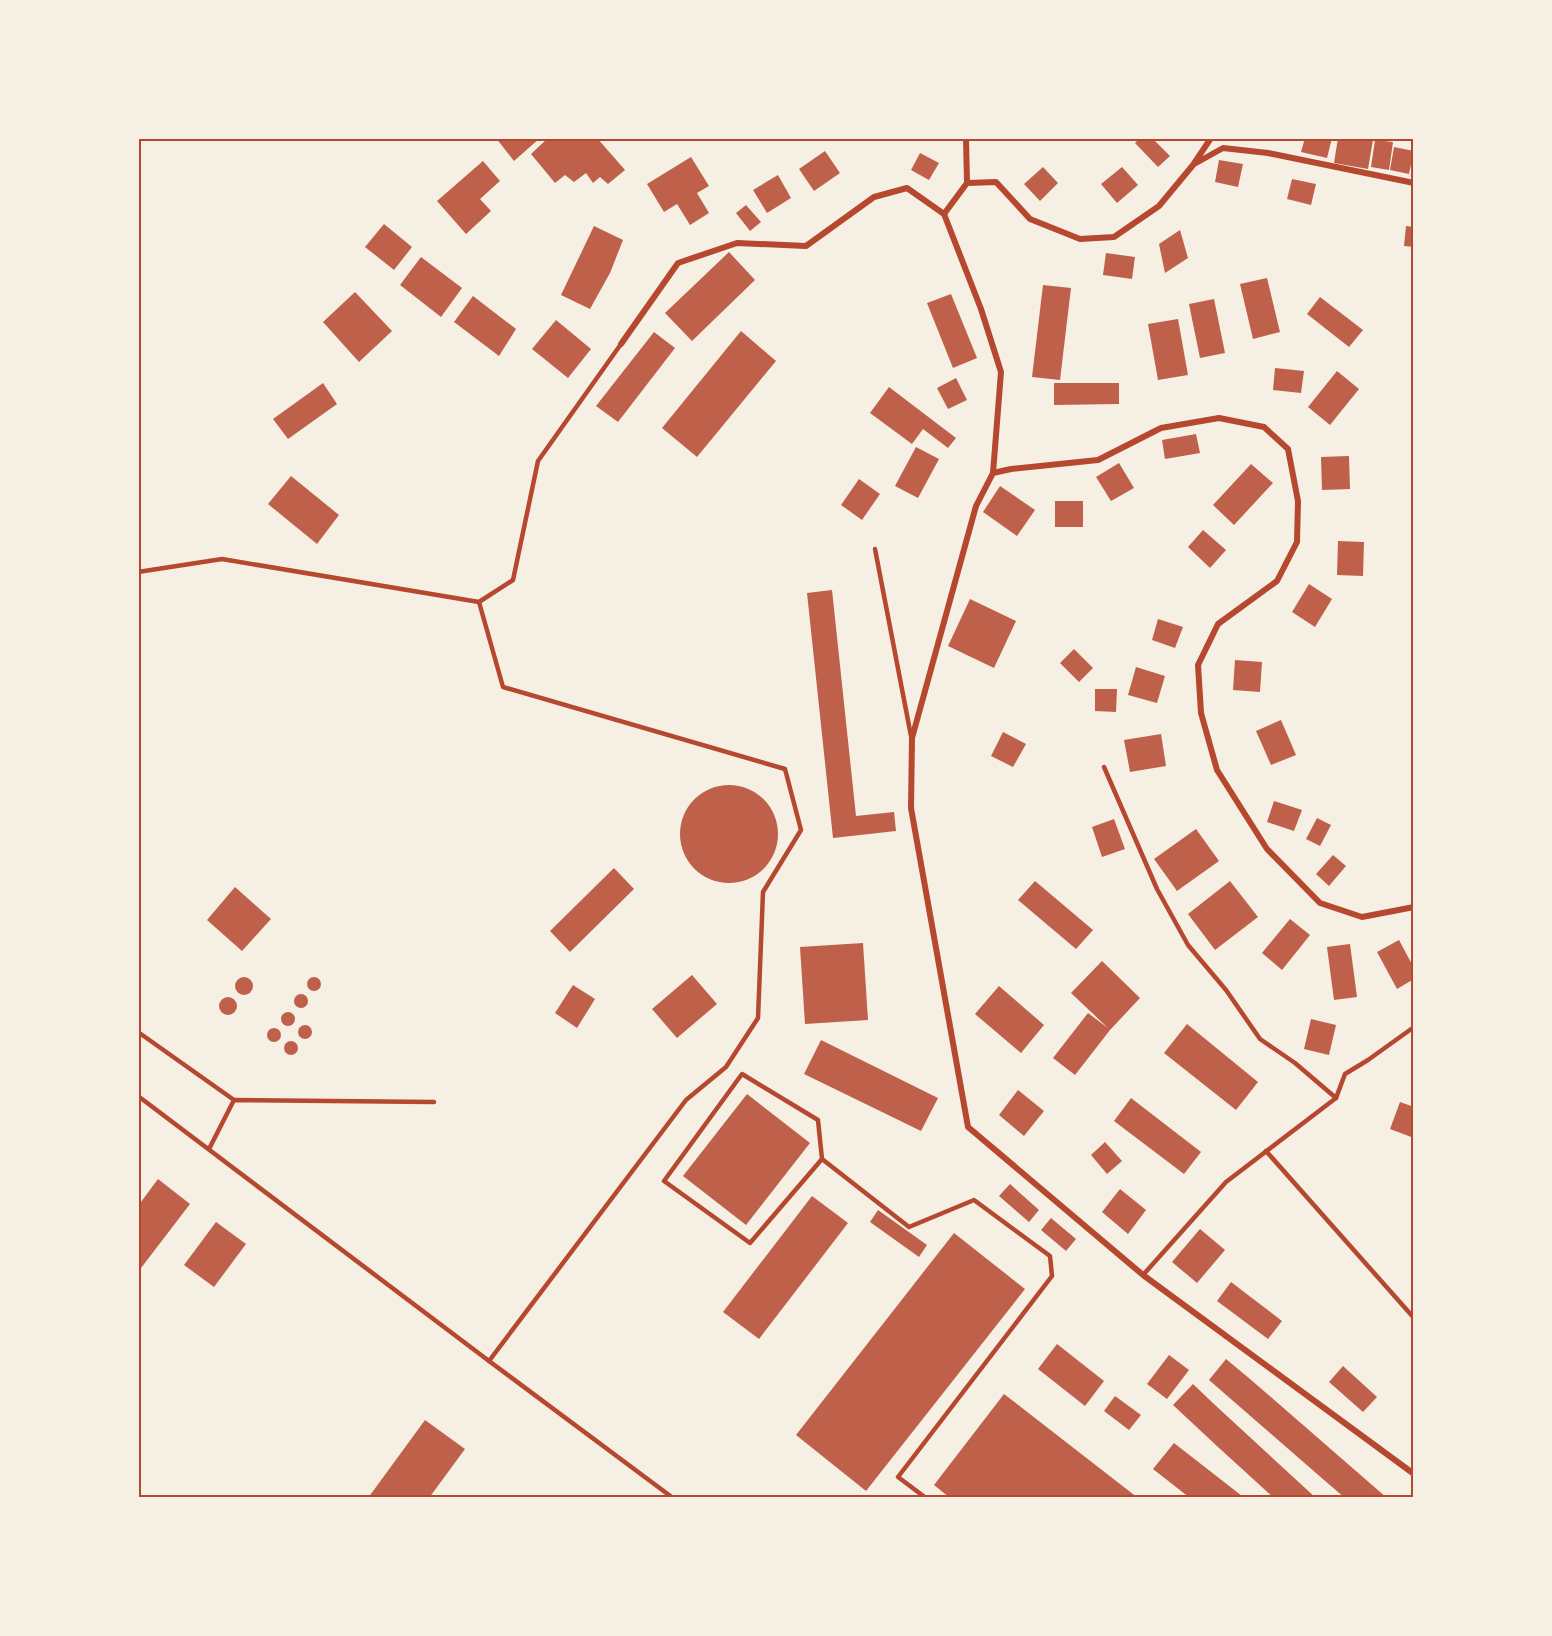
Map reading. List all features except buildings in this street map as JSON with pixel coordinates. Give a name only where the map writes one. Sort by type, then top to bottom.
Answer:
[{"type":"street","points":[[944,214],[967,183],[966,138]]},
{"type":"street","points":[[967,183],[996,182],[1030,219],[1080,239],[1114,237],[1159,207],[1193,165],[1211,138]]},
{"type":"street","points":[[1193,165],[1223,147],[1268,153],[1414,183]]},
{"type":"street","points":[[621,344],[678,263],[737,243],[806,246],[874,197],[907,188],[944,214],[981,309],[1001,372],[993,473],[976,506],[912,738],[910,808],[968,1127],[1143,1275],[1414,1474]]},
{"type":"street","points":[[993,473],[1098,460],[1161,428],[1219,418],[1264,427],[1288,449],[1298,501],[1297,542],[1277,581],[1218,624],[1198,665],[1201,712],[1217,770],[1268,849],[1320,903],[1362,917],[1414,907]]},
{"type":"lane","points":[[138,572],[222,560],[479,602],[513,580],[538,460],[621,344]]},
{"type":"lane","points":[[875,549],[912,738]]},
{"type":"lane","points":[[479,602],[503,687],[785,769],[801,830],[763,892],[758,1018],[726,1067],[686,1100],[489,1361]]},
{"type":"lane","points":[[1104,767],[1157,889],[1188,945],[1226,990],[1260,1039],[1336,1098]]},
{"type":"lane","points":[[1143,1275],[1226,1182],[1336,1098],[1345,1074],[1414,1027]]},
{"type":"lane","points":[[138,1032],[234,1100],[434,1102]]},
{"type":"lane","points":[[822,1159],[750,1243],[664,1181],[742,1074],[818,1120],[822,1159],[909,1227],[974,1200],[1050,1256],[1052,1276],[898,1477],[926,1498]]},
{"type":"lane","points":[[138,1096],[673,1498]]},
{"type":"lane","points":[[209,1149],[234,1100]]},
{"type":"lane","points":[[1266,1150],[1414,1318]]}]
